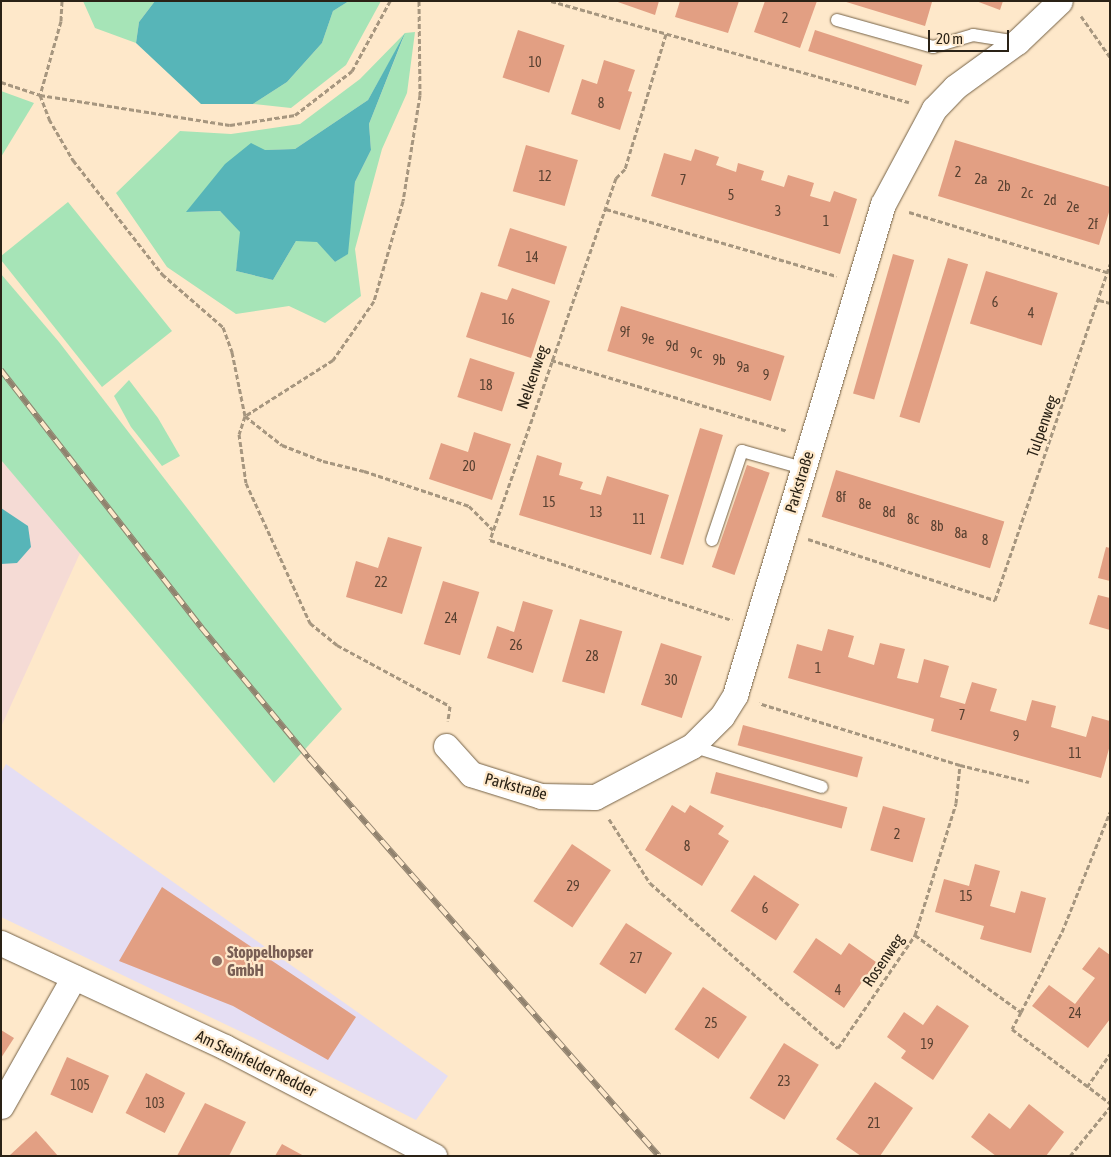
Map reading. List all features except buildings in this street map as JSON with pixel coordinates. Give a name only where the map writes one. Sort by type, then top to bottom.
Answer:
[{"type":"street","name":"Parkstraße","points":[[446,746],[471,774],[541,796],[595,796],[692,746],[722,716],[735,696],[883,204],[934,109],[955,87],[1068,5]]},
{"type":"street","name":"Am Steinfelder Redder","points":[[1,943],[225,1046],[434,1156]]},
{"type":"street","points":[[1,1106],[74,977]]},
{"type":"lane","points":[[837,20],[932,47],[973,35],[1017,42]]},
{"type":"lane","points":[[712,540],[742,451],[803,468]]},
{"type":"lane","points":[[692,746],[822,787]]},
{"type":"path","points":[[62,1],[61,21],[40,95],[49,119],[73,160],[162,274],[223,326],[232,352],[245,416],[240,434],[246,483],[310,623],[337,645],[450,706],[446,746]]},
{"type":"path","points":[[1,82],[40,95],[230,125],[295,115],[352,71],[390,1]]},
{"type":"path","points":[[245,416],[333,360],[374,301],[403,201],[418,105],[419,1]]},
{"type":"path","points":[[551,1],[934,109]]},
{"type":"path","points":[[1068,5],[1110,57]]},
{"type":"path","name":"Nelkenweg","points":[[493,530],[550,360],[616,178],[626,169],[666,34]]},
{"type":"path","points":[[883,204],[1107,272]]},
{"type":"path","points":[[606,209],[859,282]]},
{"type":"path","name":"Tulpenweg","points":[[785,531],[995,600],[1110,264]]},
{"type":"path","points":[[1099,300],[1110,303]]},
{"type":"path","points":[[550,360],[812,439]]},
{"type":"path","points":[[245,416],[282,445],[323,461],[364,471],[468,506],[493,530],[490,540],[754,628]]},
{"type":"path","points":[[735,696],[960,765],[1029,782]]},
{"type":"path","name":"Rosenweg","points":[[595,796],[650,883],[838,1048],[915,935],[956,803],[960,765]]},
{"type":"path","points":[[1110,813],[1062,932],[1012,1029],[1110,1103]]},
{"type":"path","points":[[915,935],[1021,1012]]},
{"type":"path","points":[[1087,1087],[1110,1054]]},
{"type":"path","points":[[1070,1156],[1110,1107]]},
{"type":"shaded area","points":[[1,460],[81,551],[1,727]]},
{"type":"shaded area","points":[[6,764],[448,1076],[416,1120],[254,1038],[1,917],[1,773]]},
{"type":"green space","points":[[83,1],[155,1],[139,22],[136,43],[95,28]]},
{"type":"green space","points":[[349,1],[381,1],[346,65],[291,108],[253,104],[287,82],[322,43],[333,11]]},
{"type":"green space","points":[[415,32],[407,93],[382,149],[355,249],[361,296],[325,323],[289,306],[236,314],[167,267],[116,193],[180,131],[231,134],[300,124],[360,79],[405,33]],"holes":[[[404,36],[369,124],[371,150],[355,182],[347,254],[335,262],[317,241],[296,241],[273,280],[236,271],[241,232],[220,211],[187,212],[265,150],[295,149],[368,100]]]},
{"type":"green space","points":[[1,91],[34,103],[1,157]]},
{"type":"green space","points":[[68,202],[172,331],[102,387],[1,260],[1,256]]},
{"type":"green space","points":[[1,274],[59,342],[342,709],[274,783],[1,460]]},
{"type":"green space","points":[[129,380],[158,418],[180,456],[162,466],[131,427],[114,396]]},
{"type":"water","points":[[155,1],[349,1],[333,11],[322,43],[287,82],[253,104],[201,104],[136,43],[139,22]]},
{"type":"water","points":[[405,33],[369,124],[371,150],[355,182],[348,254],[335,262],[317,242],[296,241],[273,280],[236,271],[240,232],[220,211],[186,212],[225,164],[251,143],[265,150],[295,149],[368,100]]},
{"type":"water","points":[[1,508],[28,526],[31,547],[17,563],[1,564]]},
{"type":"railway","points":[[1,370],[201,627],[309,758],[659,1156]]},
{"type":"place","name":"Stoppelhopser GmbH","points":[[217,961]]}]
